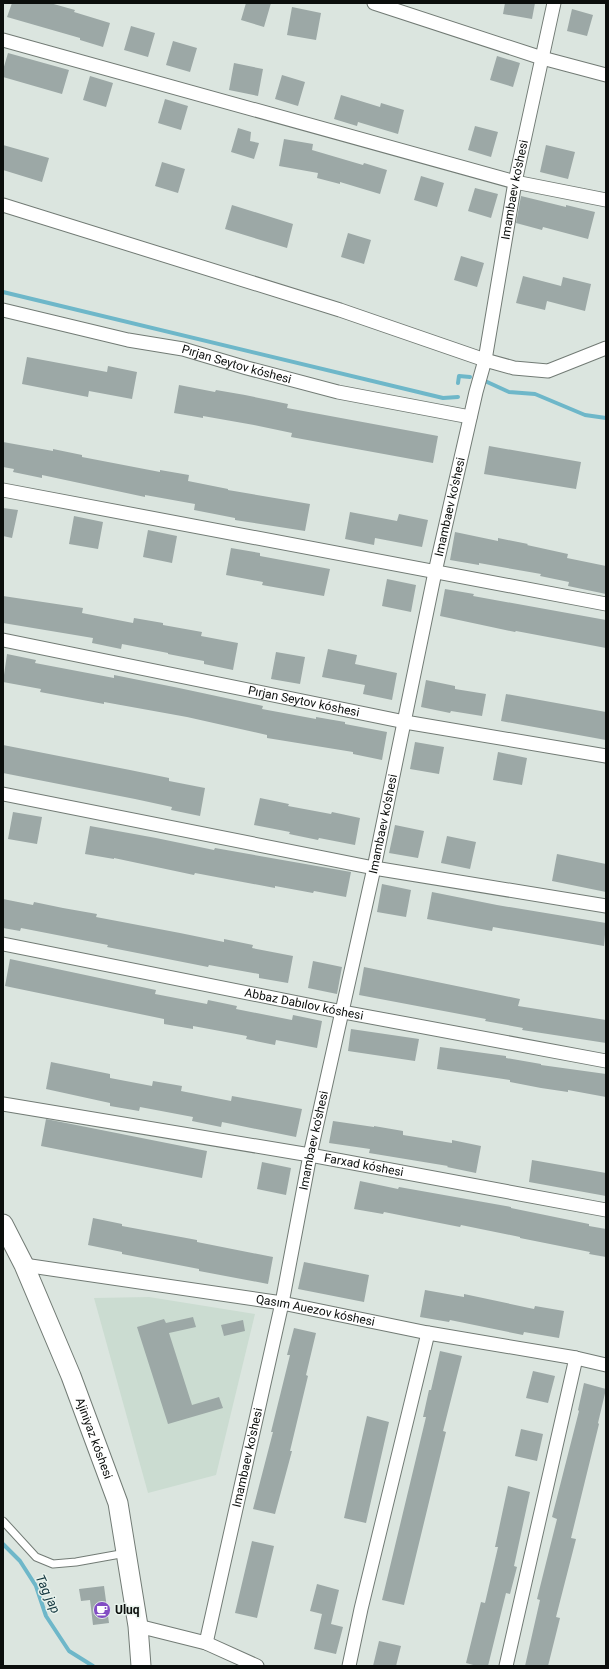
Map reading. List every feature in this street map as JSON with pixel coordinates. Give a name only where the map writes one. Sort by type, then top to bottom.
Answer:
[{"type":"street","points":[[374,3],[542,58],[606,75]]},
{"type":"street","name":"Imambaev ko'shesi","points":[[206,1643],[282,1303],[310,1156],[374,868],[435,572],[470,417],[485,360],[515,182],[554,3]]},
{"type":"street","points":[[3,40],[515,182],[606,200]]},
{"type":"street","points":[[3,205],[340,310],[485,360],[514,368],[548,371],[606,348]]},
{"type":"street","name":"Pırjan Seytov kóshesi","points":[[3,310],[128,340],[183,349],[338,392],[470,417]]},
{"type":"street","points":[[3,490],[606,604]]},
{"type":"street","name":"Pırjan Seytov kóshesi","points":[[3,640],[405,722],[606,756]]},
{"type":"street","points":[[3,794],[374,868],[606,906]]},
{"type":"street","name":"Abbaz Dabılov kóshesi","points":[[3,944],[343,1012],[606,1061]]},
{"type":"street","name":"Farxad kóshesi","points":[[3,1104],[310,1156],[606,1210]]},
{"type":"street","name":"Ajiniyaz kóshesi","points":[[3,1224],[24,1265],[71,1376],[118,1503],[138,1626],[141,1666]]},
{"type":"street","name":"Qasım Auezov kóshesi","points":[[24,1265],[282,1303],[428,1333],[576,1358],[606,1365]]},
{"type":"street","points":[[349,1666],[363,1601],[428,1333]]},
{"type":"street","points":[[506,1666],[576,1358]]},
{"type":"street","points":[[138,1626],[206,1643],[257,1666]]},
{"type":"lane","points":[[3,1521],[36,1558],[53,1564],[76,1562],[126,1553]]},
{"type":"shaded area","points":[[149,1297],[255,1314],[216,1475],[148,1493],[94,1298]]},
{"type":"building","points":[[12,3],[50,3],[75,10],[74,12],[110,23],[103,47],[80,40],[80,38],[7,17]]},
{"type":"building","points":[[246,3],[271,3],[264,27],[241,20]]},
{"type":"building","points":[[505,3],[535,3],[532,19],[503,14]]},
{"type":"building","points":[[292,7],[321,13],[316,40],[287,35]]},
{"type":"building","points":[[572,9],[593,15],[587,36],[567,31]]},
{"type":"building","points":[[131,26],[155,33],[148,57],[124,50]]},
{"type":"building","points":[[173,41],[197,48],[190,72],[166,65]]},
{"type":"building","points":[[8,53],[69,70],[62,94],[3,77],[3,70]]},
{"type":"building","points":[[497,56],[520,63],[513,87],[490,80]]},
{"type":"building","points":[[234,63],[263,69],[258,96],[229,90]]},
{"type":"building","points":[[282,75],[305,82],[298,106],[275,99]]},
{"type":"building","points":[[90,76],[113,83],[106,107],[83,100]]},
{"type":"building","points":[[341,95],[380,107],[381,103],[404,110],[398,134],[358,122],[357,126],[334,119]]},
{"type":"building","points":[[165,99],[188,106],[181,130],[158,123]]},
{"type":"building","points":[[475,126],[498,132],[491,157],[468,150]]},
{"type":"building","points":[[238,128],[251,132],[250,141],[259,143],[254,159],[231,152]]},
{"type":"building","points":[[284,139],[313,144],[312,150],[363,165],[364,163],[387,170],[380,194],[340,182],[340,184],[317,178],[318,173],[279,166]]},
{"type":"building","points":[[3,145],[49,158],[42,182],[3,170]]},
{"type":"building","points":[[546,145],[575,152],[568,179],[540,172]]},
{"type":"building","points":[[162,162],[185,169],[178,193],[155,186]]},
{"type":"building","points":[[421,176],[444,183],[437,207],[414,200]]},
{"type":"building","points":[[475,188],[498,194],[491,218],[468,211]]},
{"type":"building","points":[[521,196],[566,207],[566,205],[595,212],[588,239],[543,227],[542,230],[516,223]]},
{"type":"building","points":[[232,205],[293,224],[287,248],[225,229]]},
{"type":"building","points":[[348,233],[371,240],[364,264],[341,257]]},
{"type":"building","points":[[461,256],[484,263],[477,287],[454,280]]},
{"type":"building","points":[[523,276],[561,286],[563,277],[591,284],[585,311],[547,301],[545,310],[516,303]]},
{"type":"building","points":[[27,357],[107,372],[108,366],[137,372],[132,399],[89,391],[88,397],[22,384]]},
{"type":"building","points":[[179,385],[215,392],[216,390],[245,395],[288,404],[287,408],[438,436],[433,463],[291,437],[292,433],[254,425],[203,416],[203,418],[174,413]]},
{"type":"building","points":[[3,442],[53,451],[53,449],[82,455],[82,457],[160,472],[160,470],[189,475],[188,481],[228,490],[310,504],[305,531],[235,520],[235,518],[194,510],[195,504],[145,495],[145,497],[42,475],[42,478],[13,472],[14,469],[3,467]]},
{"type":"building","points":[[489,446],[581,462],[576,489],[484,474]]},
{"type":"building","points":[[3,508],[18,510],[12,538],[3,536]]},
{"type":"building","points":[[350,512],[397,521],[399,514],[428,520],[422,547],[375,538],[374,545],[345,539]]},
{"type":"building","points":[[74,516],[103,522],[98,549],[69,544]]},
{"type":"building","points":[[148,530],[177,536],[172,563],[143,557]]},
{"type":"building","points":[[455,532],[498,541],[498,538],[528,544],[527,545],[568,554],[567,558],[606,566],[606,594],[568,586],[569,582],[540,576],[541,574],[479,563],[479,565],[450,560]]},
{"type":"building","points":[[231,548],[260,553],[260,556],[330,569],[324,596],[262,585],[263,582],[226,575]]},
{"type":"building","points":[[387,579],[416,585],[411,612],[382,606]]},
{"type":"building","points":[[445,589],[474,594],[473,596],[606,620],[606,648],[515,632],[440,616]]},
{"type":"building","points":[[3,596],[83,608],[82,613],[133,623],[134,618],[163,623],[163,625],[202,632],[201,636],[238,643],[233,670],[204,664],[204,661],[168,653],[122,644],[121,649],[92,643],[93,638],[3,623]]},
{"type":"building","points":[[328,649],[357,655],[355,664],[397,673],[392,700],[363,694],[365,685],[322,677]]},
{"type":"building","points":[[276,652],[305,657],[300,684],[271,679]]},
{"type":"building","points":[[7,654],[36,660],[35,663],[114,678],[114,675],[263,706],[262,709],[316,719],[316,717],[345,722],[345,724],[387,732],[382,760],[353,754],[353,752],[267,738],[267,735],[187,717],[40,692],[41,689],[3,682]]},
{"type":"building","points":[[426,680],[455,686],[455,689],[486,694],[482,716],[451,711],[450,713],[421,707]]},
{"type":"building","points":[[506,694],[606,712],[606,740],[501,721]]},
{"type":"building","points":[[415,742],[444,747],[439,774],[410,769]]},
{"type":"building","points":[[3,745],[169,778],[169,781],[205,788],[200,816],[171,810],[172,807],[3,773]]},
{"type":"building","points":[[498,752],[527,758],[522,785],[493,780]]},
{"type":"building","points":[[260,798],[289,804],[288,806],[331,814],[332,812],[360,818],[355,845],[319,838],[318,840],[289,834],[290,832],[254,825]]},
{"type":"building","points":[[13,812],[42,817],[37,844],[8,839]]},
{"type":"building","points":[[395,825],[424,831],[418,858],[389,853]]},
{"type":"building","points":[[90,826],[214,850],[215,848],[351,872],[346,897],[275,886],[275,888],[195,873],[194,875],[114,858],[85,854]]},
{"type":"building","points":[[447,836],[476,842],[470,869],[441,863]]},
{"type":"building","points":[[557,854],[606,864],[606,892],[552,881]]},
{"type":"building","points":[[382,884],[411,890],[406,917],[377,912]]},
{"type":"building","points":[[432,892],[497,905],[606,923],[604,946],[493,927],[492,931],[427,919]]},
{"type":"building","points":[[3,899],[33,905],[34,902],[97,914],[96,917],[224,942],[224,939],[253,945],[252,948],[293,956],[288,983],[259,978],[259,974],[209,965],[208,967],[21,928],[20,931],[3,928]]},
{"type":"building","points":[[10,959],[156,990],[155,994],[207,1004],[208,1000],[237,1006],[236,1009],[292,1020],[293,1015],[322,1021],[317,1048],[276,1040],[275,1045],[246,1039],[247,1036],[193,1026],[193,1029],[164,1024],[164,1019],[5,986]]},
{"type":"building","points":[[313,961],[342,967],[337,994],[308,988]]},
{"type":"building","points":[[364,967],[520,999],[518,1006],[606,1020],[606,1043],[522,1030],[523,1028],[485,1021],[486,1019],[359,995]]},
{"type":"building","points":[[351,1029],[419,1039],[415,1061],[348,1051]]},
{"type":"building","points":[[440,1047],[506,1056],[506,1058],[541,1065],[606,1074],[606,1097],[568,1090],[568,1092],[541,1088],[510,1082],[510,1080],[437,1069]]},
{"type":"building","points":[[51,1062],[110,1074],[110,1078],[152,1086],[153,1081],[182,1086],[181,1091],[231,1101],[232,1096],[302,1109],[296,1137],[222,1122],[221,1127],[192,1121],[193,1117],[140,1107],[139,1111],[110,1106],[110,1103],[46,1089]]},
{"type":"building","points":[[46,1119],[207,1151],[202,1178],[41,1146]]},
{"type":"building","points":[[333,1121],[403,1131],[403,1135],[452,1143],[452,1140],[481,1146],[476,1173],[447,1167],[448,1166],[369,1153],[370,1149],[329,1143]]},
{"type":"building","points":[[532,1160],[606,1173],[606,1196],[529,1182]]},
{"type":"building","points":[[262,1162],[291,1168],[286,1195],[257,1189]]},
{"type":"building","points":[[360,1181],[398,1189],[399,1187],[511,1207],[606,1229],[606,1257],[589,1254],[590,1252],[461,1225],[460,1227],[384,1212],[383,1214],[354,1209]]},
{"type":"building","points":[[93,1218],[122,1224],[122,1226],[197,1240],[197,1242],[273,1257],[268,1284],[199,1271],[199,1269],[122,1254],[122,1252],[88,1245]]},
{"type":"building","points":[[304,1262],[369,1275],[364,1302],[298,1289]]},
{"type":"building","points":[[425,1290],[464,1297],[464,1294],[534,1309],[535,1306],[564,1311],[559,1338],[524,1332],[523,1335],[450,1320],[449,1322],[420,1317]]},
{"type":"building","points":[[193,1317],[196,1327],[169,1333],[192,1405],[219,1397],[223,1408],[168,1424],[137,1327],[164,1319],[166,1323]]},
{"type":"building","points":[[243,1320],[245,1331],[224,1336],[221,1325]]},
{"type":"building","points":[[294,1328],[316,1333],[306,1375],[308,1376],[290,1451],[292,1451],[275,1514],[253,1509],[273,1432],[271,1432],[290,1355],[287,1355]]},
{"type":"building","points":[[440,1351],[462,1356],[443,1431],[446,1432],[404,1605],[382,1600],[426,1417],[423,1417],[429,1390],[431,1390]]},
{"type":"building","points":[[533,1371],[555,1376],[548,1403],[526,1398]]},
{"type":"building","points":[[584,1383],[606,1389],[571,1538],[576,1539],[556,1617],[560,1618],[548,1666],[525,1666],[540,1600],[537,1599],[557,1519],[552,1517],[579,1411]]},
{"type":"building","points":[[367,1416],[389,1422],[366,1523],[344,1518]]},
{"type":"building","points":[[521,1429],[543,1434],[537,1461],[515,1456]]},
{"type":"building","points":[[508,1486],[530,1492],[514,1566],[517,1567],[510,1594],[506,1593],[488,1666],[477,1666],[466,1663],[481,1602],[485,1603],[498,1547],[495,1547]]},
{"type":"building","points":[[252,1541],[274,1546],[257,1618],[235,1613]]},
{"type":"building","points":[[317,1584],[339,1590],[331,1624],[343,1627],[336,1654],[314,1649],[322,1614],[310,1611]]},
{"type":"building","points":[[104,1586],[109,1623],[93,1625],[90,1600],[81,1601],[79,1589]]},
{"type":"building","points":[[379,1641],[401,1646],[396,1666],[373,1666]]},
{"type":"waterway","points":[[3,292],[443,398],[458,397]]},
{"type":"waterway","points":[[458,383],[459,376],[470,377]]},
{"type":"waterway","points":[[485,381],[509,392],[535,394],[585,415],[606,418]]},
{"type":"waterway","name":"Tag jap","points":[[3,1544],[20,1561],[36,1586],[46,1616],[69,1651],[93,1666]]},
{"type":"place","name":"Uluq","points":[[102,1610]]}]
